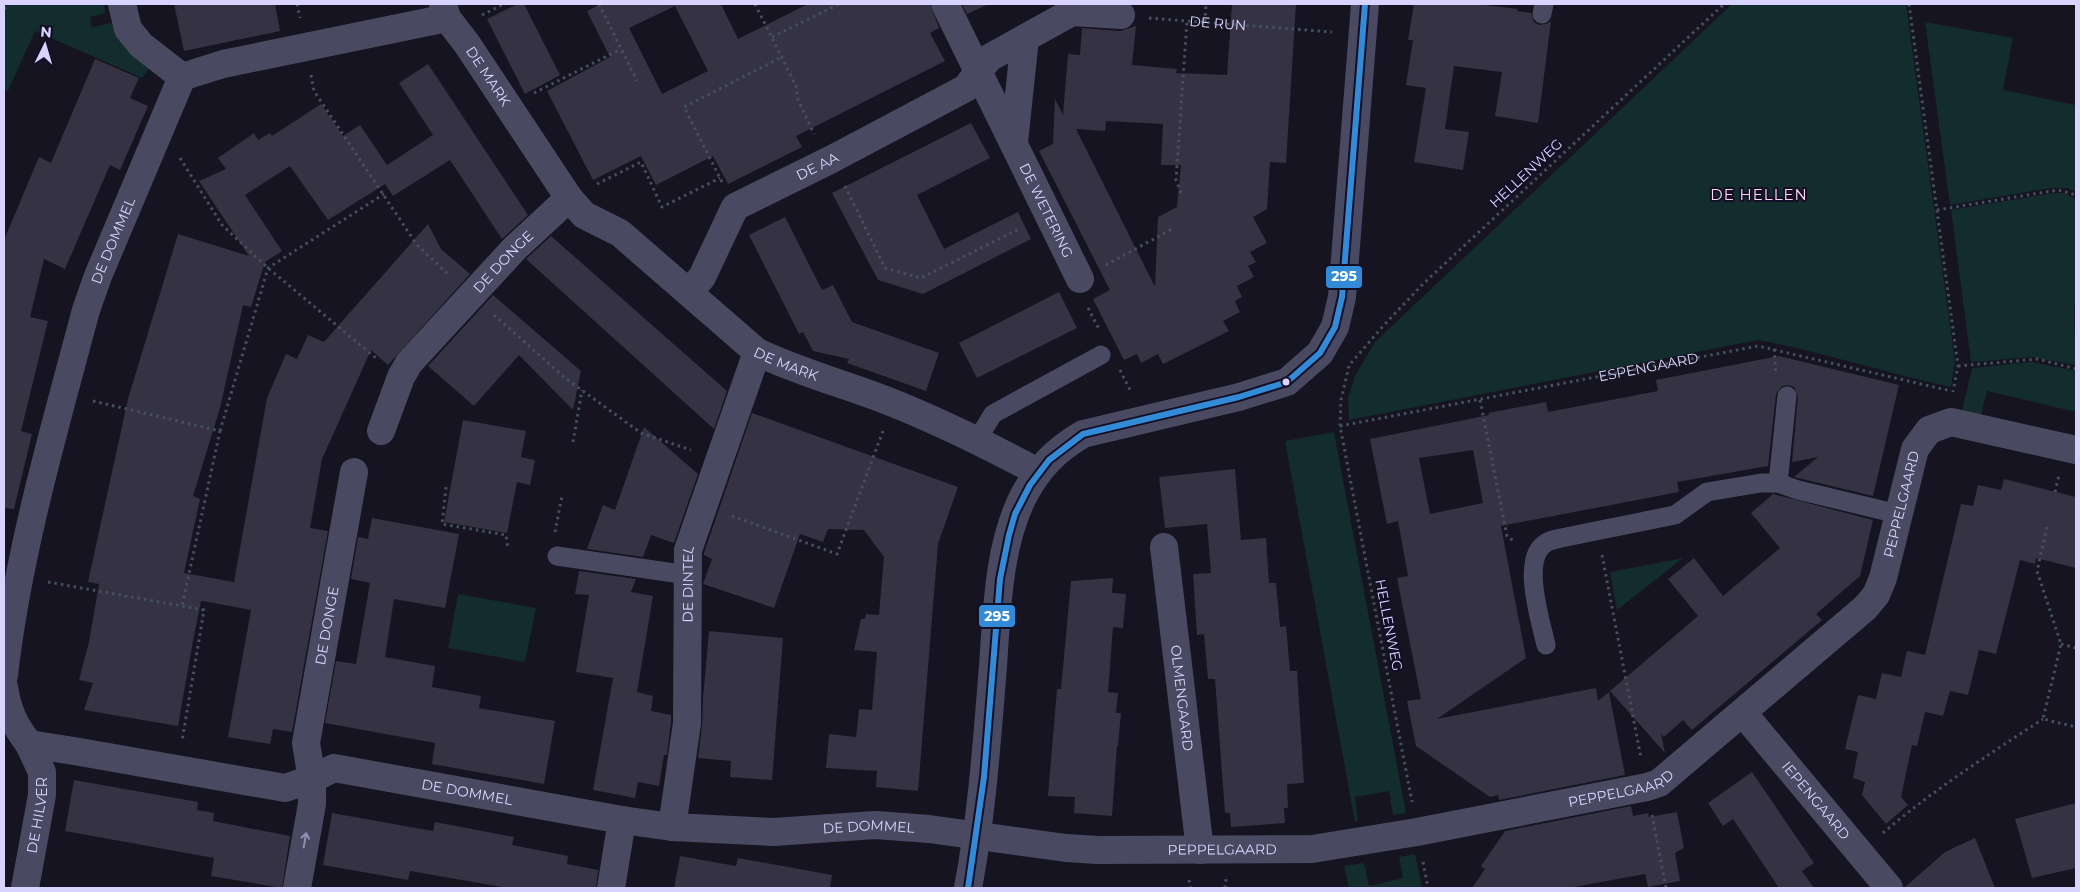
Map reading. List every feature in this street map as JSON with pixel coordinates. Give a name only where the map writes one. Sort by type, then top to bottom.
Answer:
[{"type":"street","points":[[122,4],[128,29],[141,45],[182,77],[223,64],[445,11]]},
{"type":"street","name":"DE WETERING","points":[[945,4],[1080,279]]},
{"type":"street","points":[[968,888],[984,775],[1001,573],[1011,531],[1023,496],[1038,472],[1061,447],[1084,434],[1239,397],[1287,382],[1320,353],[1335,327],[1342,297],[1365,4]]},
{"type":"street","name":"DE MARK","points":[[445,11],[569,198],[584,215],[620,232],[757,352],[893,403],[977,440],[1038,472]]},
{"type":"street","points":[[979,70],[988,58],[1072,12],[1121,15]]},
{"type":"street","points":[[1014,142],[1025,38]]},
{"type":"street","name":"DE AA","points":[[735,207],[966,88],[979,70]]},
{"type":"street","name":"DE DOMMEL","points":[[4,675],[30,527],[92,293],[182,77]]},
{"type":"street","name":"DE DONGE","points":[[381,431],[401,377],[409,362],[514,248],[569,198]]},
{"type":"street","points":[[688,292],[702,277],[735,207]]},
{"type":"street","name":"DE DINTEL","points":[[672,827],[687,723],[688,550],[757,352]]},
{"type":"street","points":[[1951,422],[2076,450]]},
{"type":"street","name":"PEPPELGAARD","points":[[976,835],[1066,848],[1312,849],[1418,832],[1647,787],[1659,783],[1865,608],[1876,595],[1883,578],[1915,449],[1929,430],[1951,422]]},
{"type":"street","name":"DE DONGE","points":[[297,888],[312,804],[312,779],[306,743],[354,472]]},
{"type":"street","name":"OLMENGAARD","points":[[1164,547],[1200,850]]},
{"type":"street","points":[[4,687],[7,708],[13,721],[29,744]]},
{"type":"street","name":"IEPENGAARD","points":[[1743,713],[1889,888]]},
{"type":"street","name":"DE DOMMEL","points":[[29,744],[285,788],[312,779],[334,768],[622,820],[672,827],[774,832],[875,825],[976,835]]},
{"type":"street","name":"DE HILVER","points":[[25,888],[42,795],[42,772],[29,744]]},
{"type":"street","points":[[611,888],[622,820]]},
{"type":"lane","points":[[977,440],[993,414],[1101,355]]},
{"type":"lane","points":[[1778,483],[1788,396]]},
{"type":"lane","points":[[1546,645],[1533,580],[1536,556],[1545,543],[1561,538],[1675,515],[1707,492],[1761,483],[1778,483],[1798,490],[1898,514]]},
{"type":"lane","points":[[555,547],[688,575]]},
{"type":"path","points":[[4,9],[8,4]]},
{"type":"path","points":[[598,4],[637,81]]},
{"type":"path","points":[[754,4],[796,86],[798,100],[886,268],[922,278],[1049,214]]},
{"type":"path","points":[[772,37],[839,4]]},
{"type":"path","points":[[1204,22],[1206,4]]},
{"type":"path","name":"HELLENWEG","points":[[1428,888],[1340,426],[1340,400],[1349,366],[1423,284],[1724,4]]},
{"type":"path","points":[[1909,4],[1958,366],[1950,410],[1951,422]]},
{"type":"path","name":"DE RUN","points":[[1121,15],[1363,34]]},
{"type":"path","points":[[1181,193],[1176,180],[1187,21]]},
{"type":"path","points":[[510,107],[621,49]]},
{"type":"path","points":[[735,207],[684,107],[782,57]]},
{"type":"path","points":[[157,138],[170,144],[222,225],[268,268],[392,372],[401,377]]},
{"type":"path","points":[[569,198],[641,162],[662,207],[720,178]]},
{"type":"path","points":[[1937,210],[2058,190],[2076,195]]},
{"type":"path","points":[[182,606],[220,431],[268,268],[384,194]]},
{"type":"path","points":[[1100,332],[1078,289],[1080,279],[1174,228]]},
{"type":"path","name":"ESPENGAARD","points":[[1340,426],[1758,346],[1954,391]]},
{"type":"path","points":[[1320,353],[1349,366]]},
{"type":"path","points":[[1958,366],[2038,359],[2076,369]]},
{"type":"path","points":[[1118,367],[1144,419]]},
{"type":"path","points":[[573,442],[582,390]]},
{"type":"path","points":[[64,394],[220,431]]},
{"type":"path","points":[[1480,400],[1507,536],[1536,556]]},
{"type":"path","points":[[703,506],[837,554],[893,403]]},
{"type":"path","points":[[446,487],[442,524],[506,535],[508,549]]},
{"type":"path","points":[[555,547],[562,496]]},
{"type":"path","points":[[1860,852],[1913,807],[1966,768],[2043,719],[2061,644],[2037,571],[2047,528]]},
{"type":"path","points":[[1598,531],[1666,888]]},
{"type":"path","points":[[20,577],[204,610],[177,768]]},
{"type":"path","points":[[2061,644],[2076,648]]},
{"type":"path","points":[[2043,719],[2076,727]]},
{"type":"green space","points":[[4,4],[104,4],[105,13],[90,17],[92,27],[116,22],[151,66],[142,78],[35,31],[8,91],[4,89]]},
{"type":"green space","points":[[1732,4],[1906,4],[1955,362],[1951,387],[1806,350],[1758,340],[1349,420],[1348,398],[1355,376],[1375,342]]},
{"type":"green space","points":[[1925,22],[2013,38],[2003,90],[2076,105],[2076,192],[2067,188],[2051,188],[1950,205]]},
{"type":"green space","points":[[2063,193],[2076,199],[2076,297],[2074,310],[2076,365],[2032,357],[1971,362],[1951,210]]},
{"type":"green space","points":[[2032,362],[2076,371],[2076,412],[1987,391],[1981,415],[1962,411],[1972,368]]},
{"type":"green space","points":[[1334,432],[1406,813],[1393,815],[1389,791],[1355,797],[1358,821],[1355,822],[1285,441]]},
{"type":"green space","points":[[1683,558],[1617,610],[1610,572]]},
{"type":"green space","points":[[458,594],[536,608],[525,662],[448,648]]},
{"type":"green space","points":[[1415,854],[1422,888],[1349,888],[1344,866],[1364,863],[1369,886],[1403,878],[1399,857]]},
{"type":"building","points":[[174,4],[275,4],[280,31],[184,51]]},
{"type":"building","points":[[518,4],[524,4],[560,75],[525,94],[487,19]]},
{"type":"building","points":[[601,4],[721,4],[738,39],[808,4],[930,4],[939,28],[930,33],[945,61],[796,136],[802,147],[728,184],[713,156],[656,185],[641,156],[593,180],[547,91],[610,57],[587,11]],"holes":[[[675,6],[708,71],[662,94],[629,28]]]},
{"type":"building","points":[[962,4],[989,4],[967,14]]},
{"type":"building","points":[[1232,4],[1296,4],[1286,163],[1270,162],[1267,209],[1253,217],[1267,243],[1250,252],[1256,262],[1248,266],[1254,277],[1237,286],[1242,297],[1235,301],[1240,312],[1223,321],[1229,331],[1163,364],[1158,354],[1141,363],[1137,354],[1124,360],[1093,299],[1110,290],[1039,151],[1053,144],[1055,99],[1063,115],[1068,54],[1080,55],[1082,28],[1120,31],[1136,26],[1132,65],[1177,69],[1176,73],[1227,75]],"holes":[[[1106,121],[1163,124],[1161,165],[1181,165],[1177,207],[1158,217],[1155,287],[1076,129],[1105,131]]]},
{"type":"building","points":[[1414,4],[1477,4],[1518,9],[1517,11],[1531,13],[1534,22],[1539,25],[1551,21],[1538,123],[1495,116],[1502,72],[1454,66],[1445,129],[1469,132],[1463,170],[1414,162],[1426,88],[1406,85],[1413,40],[1408,40]]},
{"type":"building","points":[[95,59],[139,78],[130,98],[148,106],[120,170],[110,165],[65,269],[44,259],[30,317],[48,321],[21,431],[32,434],[14,509],[4,508],[4,240],[39,157],[51,163]]},
{"type":"building","points":[[428,64],[528,215],[502,239],[450,160],[393,196],[385,184],[328,220],[290,166],[245,195],[282,251],[265,262],[251,307],[243,305],[220,408],[193,496],[200,499],[184,573],[234,582],[267,398],[286,354],[297,359],[308,335],[324,342],[428,224],[441,249],[470,274],[388,365],[371,350],[322,459],[310,528],[328,531],[292,732],[273,729],[270,744],[228,737],[251,610],[203,601],[201,601],[193,641],[178,726],[84,710],[93,683],[79,680],[89,642],[99,584],[88,582],[128,399],[178,234],[249,256],[199,181],[226,169],[218,158],[254,133],[258,140],[270,133],[272,136],[321,104],[343,136],[360,125],[387,165],[433,135],[399,83]]},
{"type":"building","points":[[971,123],[990,158],[917,195],[944,249],[1018,212],[1031,239],[923,294],[878,280],[832,193]]},
{"type":"building","points":[[785,217],[822,290],[833,285],[852,322],[939,353],[926,391],[847,363],[849,359],[813,351],[803,332],[799,334],[749,235]]},
{"type":"building","points":[[551,236],[727,391],[714,429],[526,259]]},
{"type":"building","points":[[1059,292],[1077,328],[977,378],[959,343]]},
{"type":"building","points":[[493,295],[581,371],[573,410],[519,355],[474,406],[428,366]]},
{"type":"building","points":[[1779,356],[1899,385],[1873,496],[1794,477],[1818,457],[1792,462],[1798,397],[1794,387],[1788,385],[1782,386],[1776,394],[1768,466],[1677,482],[1679,492],[1501,526],[1526,658],[1437,719],[1596,688],[1598,701],[1609,692],[1625,775],[1499,800],[1498,795],[1490,797],[1416,746],[1407,701],[1421,699],[1397,578],[1408,576],[1398,521],[1387,524],[1370,439],[1546,402],[1548,412],[1658,391],[1656,380]],"holes":[[[1473,450],[1483,503],[1430,514],[1419,458]]]},
{"type":"building","points":[[752,413],[958,487],[938,544],[918,791],[876,787],[877,771],[826,768],[829,734],[856,737],[859,709],[872,710],[877,652],[854,650],[861,619],[865,619],[866,614],[879,615],[884,557],[864,530],[828,529],[823,542],[800,534],[774,608],[703,584],[712,559],[704,555],[704,553]]},
{"type":"building","points":[[463,420],[526,431],[521,457],[535,460],[530,485],[517,482],[507,533],[444,522]]},
{"type":"building","points":[[644,427],[698,474],[674,543],[651,535],[643,557],[587,549],[603,505],[615,510]]},
{"type":"building","points":[[1235,469],[1241,540],[1266,538],[1269,583],[1276,583],[1280,627],[1286,626],[1290,671],[1297,671],[1304,783],[1287,784],[1288,808],[1284,808],[1285,823],[1231,827],[1230,813],[1225,813],[1215,679],[1208,679],[1204,634],[1197,635],[1193,574],[1211,573],[1207,524],[1165,528],[1159,477]]},
{"type":"building","points":[[2004,479],[2076,497],[2076,568],[2036,558],[2035,564],[2020,560],[1996,654],[1979,650],[1968,695],[1950,691],[1943,716],[1925,712],[1917,746],[1912,745],[1901,797],[1908,805],[1886,824],[1862,795],[1865,782],[1853,778],[1858,752],[1845,749],[1858,695],[1876,699],[1882,673],[1901,677],[1907,651],[1925,655],[1961,504],[1973,506],[1978,485],[2001,490]]},
{"type":"building","points":[[1773,494],[1873,520],[1860,576],[1816,614],[1822,620],[1692,730],[1683,720],[1664,737],[1661,734],[1665,753],[1610,691],[1698,616],[1668,579],[1694,558],[1723,596],[1780,548],[1751,513]]},
{"type":"building","points":[[372,518],[459,534],[445,608],[394,599],[385,657],[435,666],[432,687],[481,696],[479,708],[555,721],[544,784],[432,764],[435,743],[325,723],[336,661],[356,664],[370,583],[351,579],[358,537],[368,539]]},
{"type":"building","points":[[579,571],[636,579],[631,592],[653,596],[637,692],[653,696],[651,711],[671,715],[671,722],[667,755],[664,755],[659,786],[638,782],[635,798],[593,790],[613,678],[576,672],[589,595],[575,594]]},
{"type":"building","points":[[1113,578],[1112,593],[1126,594],[1123,628],[1113,627],[1108,692],[1118,693],[1116,713],[1121,713],[1112,816],[1074,813],[1075,797],[1048,796],[1057,689],[1061,689],[1071,581]]},
{"type":"building","points":[[709,631],[783,638],[772,780],[730,777],[731,761],[698,758]]},
{"type":"building","points":[[1752,772],[1814,863],[1802,871],[1814,888],[1779,888],[1733,819],[1723,826],[1708,803]]},
{"type":"building","points":[[74,780],[198,802],[197,810],[214,813],[213,821],[290,836],[282,888],[211,876],[214,858],[65,831]]},
{"type":"building","points":[[2076,803],[2076,868],[2032,878],[2015,819]]},
{"type":"building","points":[[1631,806],[1633,816],[1648,813],[1649,817],[1677,812],[1684,848],[1675,853],[1680,881],[1648,887],[1645,874],[1569,888],[1472,888],[1485,869],[1481,866],[1505,831]]},
{"type":"building","points":[[332,813],[433,831],[435,822],[514,837],[512,845],[568,856],[567,864],[598,870],[596,888],[508,888],[410,871],[408,880],[323,865]]},
{"type":"building","points":[[1975,838],[1995,888],[1904,888],[1945,852]]},
{"type":"building","points":[[680,856],[736,866],[738,858],[832,875],[830,888],[674,888]]},
{"type":"transit line","name":"295","points":[[968,888],[984,777],[1000,579],[1015,514],[1030,485],[1049,460],[1083,434],[1239,397],[1287,382],[1320,353],[1335,327],[1342,297],[1365,4]]},
{"type":"district","name":"DE HELLEN","points":[[1759,194]]}]
